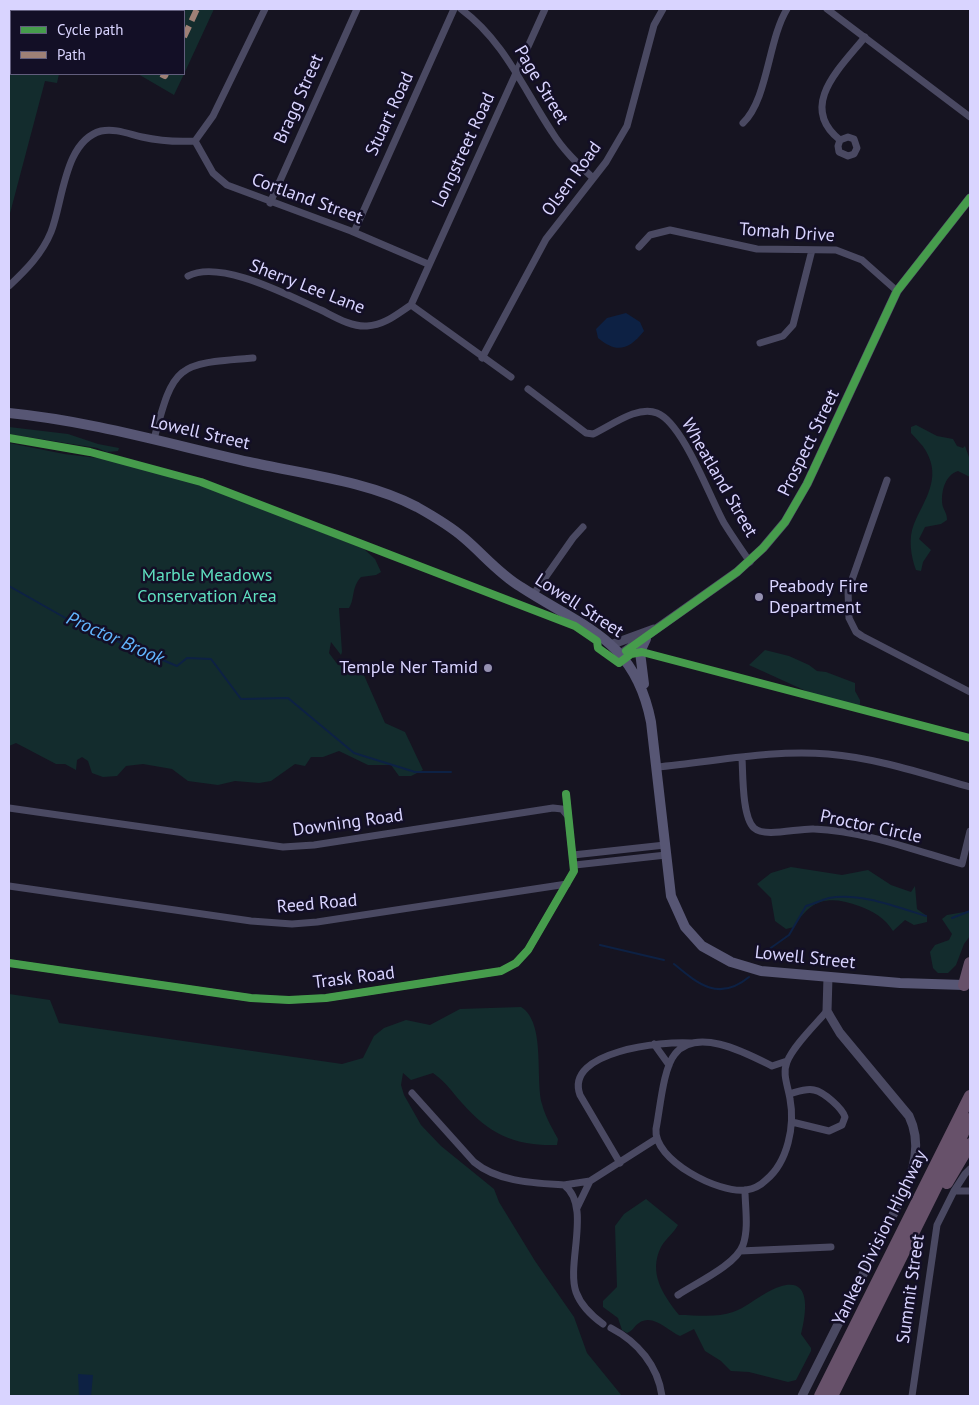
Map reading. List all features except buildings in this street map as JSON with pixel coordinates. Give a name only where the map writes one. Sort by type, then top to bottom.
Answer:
[{"type":"highway","points":[[964,985],[970,963]]},
{"type":"highway","name":"Yankee Division Highway","points":[[820,1396],[970,1096]]},
{"type":"highway","name":"Yankee Division Highway","points":[[833,1396],[970,1119]]},
{"type":"highway","points":[[894,1274],[970,1144]]},
{"type":"main road","name":"Lowell Street","points":[[9,413],[54,418],[358,486],[404,500],[442,521],[507,578],[592,629],[613,644],[637,678],[645,695],[652,722],[674,906],[684,928],[702,946],[723,959],[745,968],[828,977],[964,985]]},
{"type":"main road","points":[[645,695],[640,652],[646,638]]},
{"type":"street","points":[[9,286],[39,256],[51,233],[74,152],[86,139],[102,131],[120,131],[176,142],[195,141],[213,116],[264,9]]},
{"type":"street","name":"Bragg Street","points":[[270,203],[357,9]]},
{"type":"street","name":"Stuart Road","points":[[354,232],[454,9]]},
{"type":"street","name":"Page Street","points":[[460,9],[498,44],[552,134],[573,159],[593,178]]},
{"type":"street","name":"Longstreet Road","points":[[411,304],[545,9]]},
{"type":"street","name":"Olsen Road","points":[[482,358],[546,239],[593,178],[627,126],[654,25],[663,9]]},
{"type":"street","points":[[744,123],[755,106],[778,29],[787,9]]},
{"type":"street","points":[[828,9],[970,117]]},
{"type":"street","points":[[840,140],[827,128],[823,119],[822,100],[832,78],[865,37]]},
{"type":"street","name":"Cortland Street","points":[[195,141],[213,173],[227,185],[270,203],[354,232],[428,264]]},
{"type":"street","name":"Prospect Street","points":[[621,654],[750,562],[774,536],[800,498],[897,291],[970,198]]},
{"type":"street","name":"Tomah Drive","points":[[639,247],[650,235],[670,230],[757,249],[836,250],[851,254],[871,267],[897,291]]},
{"type":"street","points":[[760,343],[783,336],[793,325],[812,250]]},
{"type":"street","name":"Sherry Lee Lane","points":[[188,276],[203,271],[226,273],[292,297],[357,326],[380,324],[411,304]]},
{"type":"street","points":[[411,304],[482,358],[511,377]]},
{"type":"street","points":[[154,439],[168,390],[178,376],[200,363],[253,358]]},
{"type":"street","name":"Wheatland Street","points":[[528,390],[586,433],[594,434],[638,412],[657,412],[671,422],[697,466],[724,522],[750,562]]},
{"type":"street","points":[[887,480],[848,591],[849,618],[856,632],[862,636],[970,692]]},
{"type":"street","points":[[533,595],[572,538],[583,527]]},
{"type":"street","name":"Prospect Street","points":[[613,644],[656,628]]},
{"type":"street","points":[[656,767],[798,753],[841,755],[875,761],[970,787]]},
{"type":"street","name":"Proctor Circle","points":[[742,758],[747,814],[752,826],[762,832],[810,829],[838,831],[962,864],[970,832]]},
{"type":"street","points":[[566,794],[575,865],[666,850]]},
{"type":"street","name":"Downing Road","points":[[9,808],[283,846],[314,845],[553,808],[562,809],[568,816]]},
{"type":"street","points":[[573,855],[666,850]]},
{"type":"street","name":"Trask Road","points":[[9,963],[263,999],[289,1000],[338,996],[484,974],[509,967],[528,950],[567,884],[575,865]]},
{"type":"street","name":"Reed Road","points":[[9,886],[251,921],[292,924],[332,920],[567,884]]},
{"type":"street","points":[[772,1066],[787,1061],[827,1011],[828,977]]},
{"type":"street","name":"Yankee Division Highway","points":[[802,1396],[907,1187],[916,1150],[914,1130],[909,1116],[840,1033],[827,1011]]},
{"type":"street","points":[[698,1043],[679,1050],[669,1065],[656,1129],[656,1139],[661,1148],[672,1158],[704,1180],[726,1188],[745,1190],[762,1183],[777,1167],[788,1142],[792,1122],[786,1080],[787,1061]]},
{"type":"street","points":[[620,1162],[583,1101],[577,1083],[582,1071],[592,1063],[654,1044],[698,1043],[726,1045],[772,1066],[786,1080]]},
{"type":"street","points":[[654,1044],[669,1065]]},
{"type":"street","points":[[789,1094],[810,1090],[819,1092],[841,1109],[845,1117],[842,1124],[829,1131],[792,1122]]},
{"type":"street","points":[[412,1093],[474,1162],[484,1170],[506,1178],[564,1185],[590,1181],[656,1139]]},
{"type":"street","name":"Summit Street","points":[[912,1396],[937,1225],[954,1191],[970,1169]]},
{"type":"street","points":[[577,1208],[590,1181]]},
{"type":"street","points":[[564,1185],[572,1192],[577,1208],[575,1288],[586,1309],[604,1324]]},
{"type":"street","points":[[678,1295],[730,1263],[740,1251],[745,1236],[745,1190]]},
{"type":"street","points":[[954,1191],[970,1191]]},
{"type":"street","points":[[745,1236],[762,1248]]},
{"type":"street","points":[[740,1251],[762,1248],[831,1246]]},
{"type":"street","points":[[611,1328],[633,1344],[651,1362],[658,1378],[662,1396]]},
{"type":"green space","points":[[9,9],[214,9],[185,72],[185,10],[10,10],[10,75],[59,75],[57,83],[45,81],[9,217]]},
{"type":"green space","points":[[140,75],[184,75],[174,95]]},
{"type":"green space","points":[[916,425],[937,436],[953,439],[957,446],[963,448],[965,446],[970,460],[970,477],[958,471],[949,477],[944,486],[942,502],[947,520],[941,524],[925,527],[919,539],[931,550],[923,562],[921,571],[916,570],[914,565],[911,535],[930,489],[932,471],[926,451],[911,433],[911,427]]},
{"type":"green space","points":[[9,427],[68,434],[98,444],[119,448],[118,451],[107,452],[97,448],[9,434]]},
{"type":"green space","name":"Marble Meadows Conservation Area","points":[[9,443],[64,454],[106,459],[180,478],[364,549],[375,559],[381,572],[376,575],[361,577],[354,589],[349,608],[339,608],[342,652],[341,655],[331,642],[329,653],[338,665],[357,669],[363,673],[385,723],[405,732],[423,770],[411,776],[399,776],[391,765],[368,765],[339,751],[323,757],[311,757],[305,766],[295,764],[271,781],[259,783],[235,781],[218,785],[188,781],[172,769],[143,764],[126,766],[117,776],[103,777],[92,773],[88,761],[82,757],[77,760],[76,770],[65,764],[56,764],[16,743],[9,746]]},
{"type":"green space","points":[[765,650],[789,656],[809,665],[817,671],[826,672],[855,683],[855,691],[860,700],[860,705],[855,707],[817,696],[749,665]]},
{"type":"green space","points":[[791,867],[842,875],[868,870],[891,885],[911,892],[915,886],[917,909],[927,916],[927,922],[914,925],[905,920],[893,931],[882,919],[869,910],[848,903],[829,900],[814,905],[807,910],[794,927],[786,929],[775,921],[771,898],[757,884],[771,873]]},
{"type":"green space","points":[[970,911],[970,936],[964,944],[956,965],[948,973],[938,973],[933,968],[930,952],[935,945],[949,940],[952,934],[942,919],[947,915]]},
{"type":"green space","points":[[9,994],[50,1000],[59,1023],[342,1064],[363,1058],[374,1036],[384,1028],[406,1020],[430,1025],[460,1009],[521,1007],[529,1014],[534,1025],[537,1038],[542,1104],[558,1139],[557,1145],[516,1141],[493,1131],[472,1114],[438,1076],[433,1073],[411,1080],[403,1073],[401,1085],[404,1095],[421,1125],[441,1146],[494,1189],[499,1202],[535,1261],[574,1317],[587,1353],[622,1396],[9,1396]]},
{"type":"green space","points":[[646,1199],[678,1225],[661,1247],[656,1266],[659,1283],[663,1292],[679,1315],[713,1316],[727,1314],[780,1287],[791,1285],[798,1287],[803,1292],[805,1311],[801,1334],[811,1348],[811,1351],[796,1380],[788,1382],[749,1372],[731,1371],[721,1361],[705,1351],[694,1329],[680,1336],[655,1321],[644,1320],[627,1333],[622,1330],[618,1318],[603,1307],[603,1301],[617,1287],[615,1226],[624,1214]]},
{"type":"water","points":[[626,313],[640,322],[644,331],[633,343],[622,348],[616,348],[598,338],[596,329],[607,318]]},
{"type":"water","points":[[78,1374],[93,1375],[91,1396],[79,1396]]},
{"type":"waterway","name":"Proctor Brook","points":[[9,586],[76,624],[177,666],[187,658],[211,659],[241,699],[288,698],[354,753],[415,772],[451,772]]},
{"type":"waterway","name":"Proctor Brook","points":[[758,957],[789,935],[806,906],[829,898],[853,897],[865,899],[926,916]]},
{"type":"waterway","name":"Proctor Brook","points":[[952,918],[970,911]]},
{"type":"waterway","name":"Proctor Brook","points":[[600,945],[664,960]]},
{"type":"waterway","name":"Proctor Brook","points":[[674,964],[700,983],[718,989],[728,988],[749,977]]},
{"type":"marked path","points":[[185,35],[197,9]]},
{"type":"cycle path","points":[[626,651],[737,572],[763,548],[785,522],[807,484],[897,291],[970,198]]},
{"type":"cycle path","points":[[9,438],[90,452],[201,482],[575,626],[597,641],[598,648],[619,663],[631,654],[642,652],[970,738]]},
{"type":"cycle path","points":[[9,963],[251,998],[289,1000],[326,998],[501,971],[516,963],[528,950],[574,871],[566,794]]},
{"type":"place","name":"Peabody Fire Department","points":[[759,597]]},
{"type":"place","name":"Temple Ner Tamid","points":[[488,668]]}]
